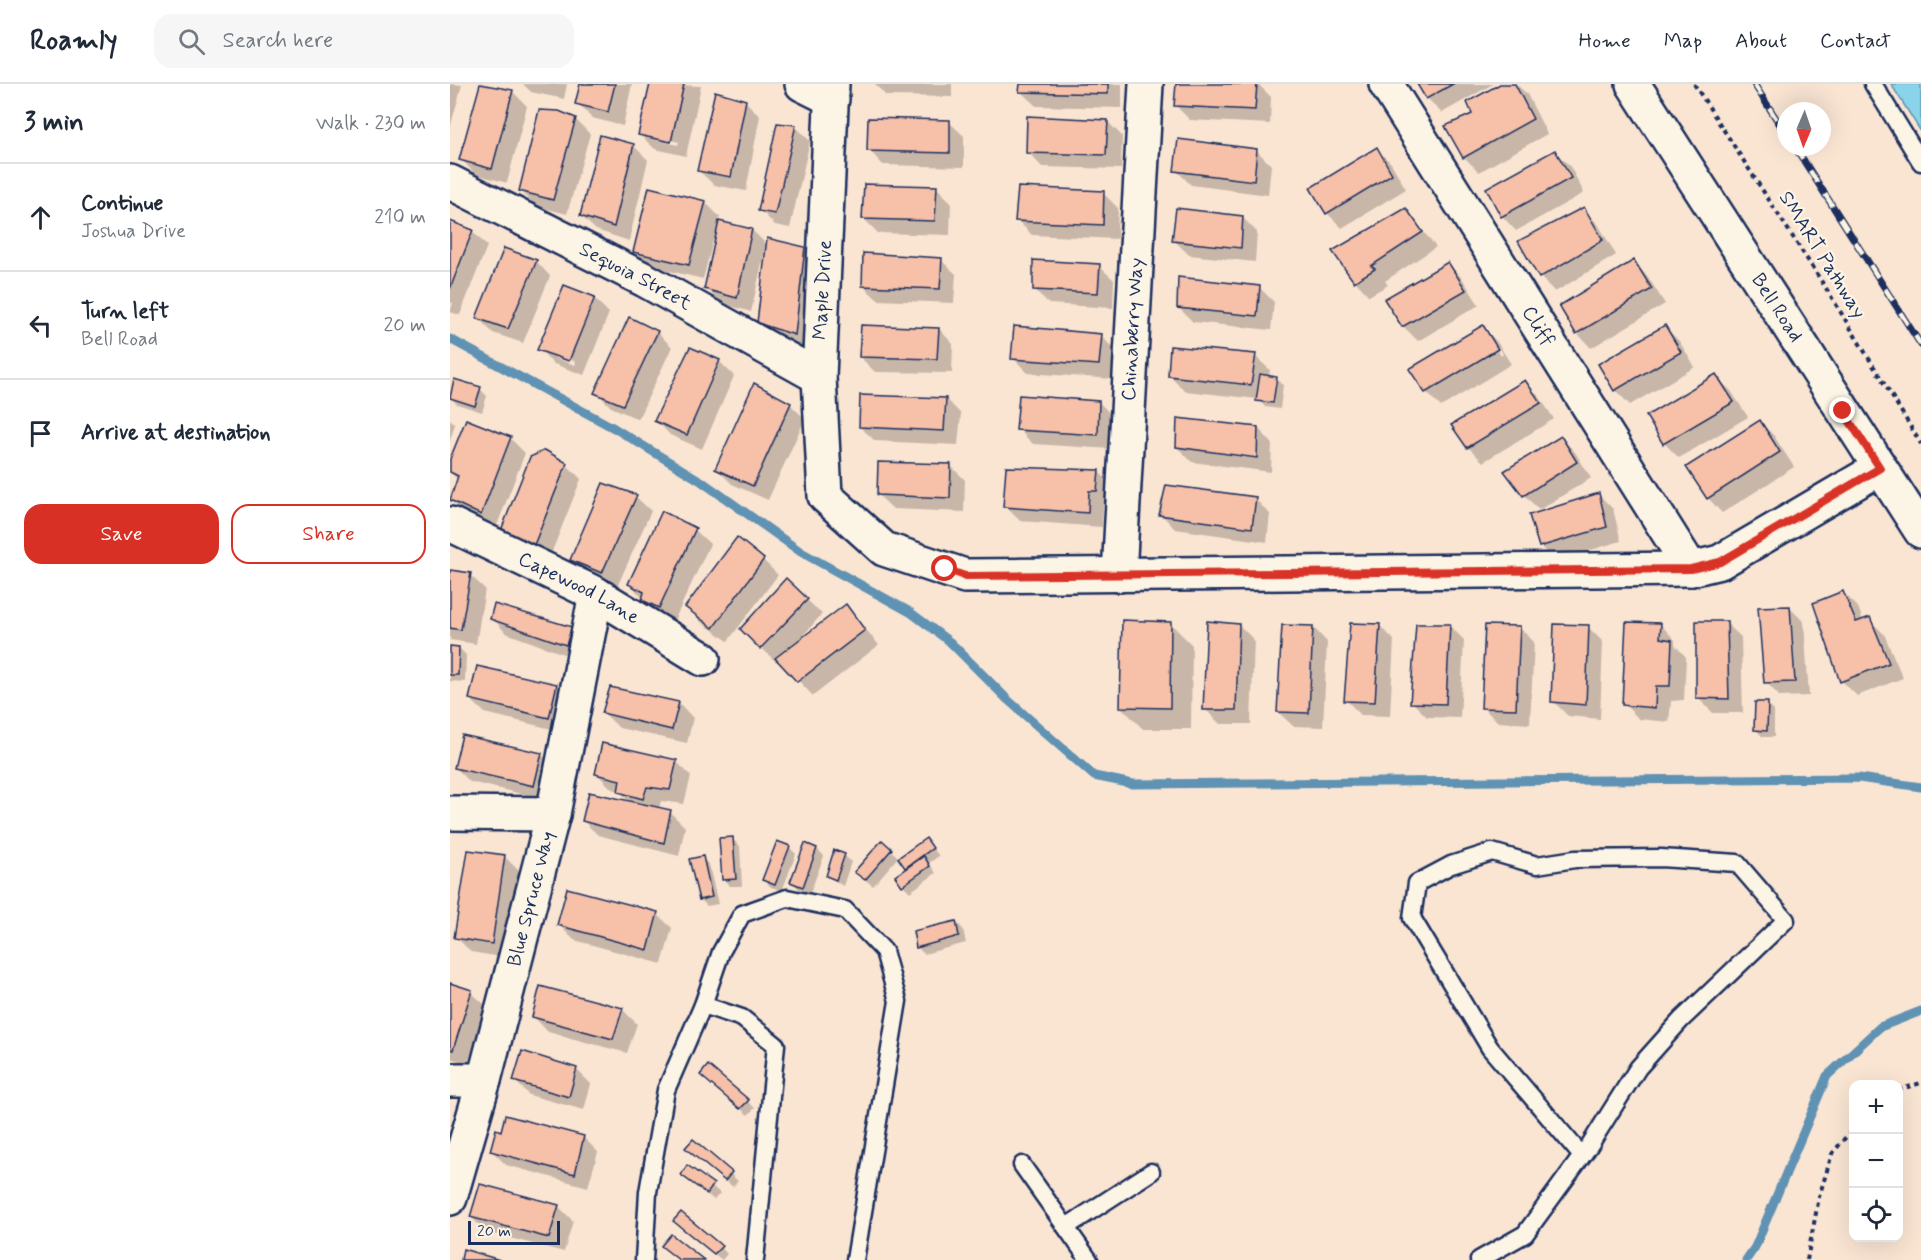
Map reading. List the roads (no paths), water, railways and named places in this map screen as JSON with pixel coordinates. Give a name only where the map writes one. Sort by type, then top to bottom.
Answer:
[{"type":"street","points":[[802,84],[832,91]]},
{"type":"street","name":"Chinaberry Way","points":[[1119,574],[1146,84]]},
{"type":"street","name":"Cliff","points":[[1386,84],[1691,569]]},
{"type":"street","name":"Bell Road","points":[[1633,84],[1921,531]]},
{"type":"street","name":"Maple Drive","points":[[832,91],[819,377],[825,496],[884,549],[965,576],[1119,574]]},
{"type":"street","name":"Sequoia Street","points":[[450,182],[645,280],[819,377]]},
{"type":"street","points":[[1119,574],[1691,569],[1720,562],[1880,468]]},
{"type":"street","name":"Capewood Lane","points":[[450,524],[596,594],[703,659]]},
{"type":"street","name":"Blue Spruce Way","points":[[450,1198],[484,1080],[553,814],[596,594]]},
{"type":"street","points":[[450,813],[553,814]]},
{"type":"street","points":[[450,1080],[484,1080]]},
{"type":"lane","points":[[1874,84],[1921,162]]},
{"type":"lane","points":[[1479,1260],[1525,1234],[1582,1156],[1638,1068],[1681,1020],[1786,920],[1737,863],[1661,858],[1586,859],[1537,866],[1492,852],[1451,864],[1417,883],[1412,918],[1490,1048],[1582,1156]]},
{"type":"lane","points":[[644,1260],[648,1192],[666,1090],[703,1005],[721,952],[742,914],[787,898],[845,910],[884,951],[898,1001],[855,1260]]},
{"type":"lane","points":[[703,1005],[742,1018],[776,1046],[755,1260]]},
{"type":"lane","points":[[1022,1165],[1089,1260]]},
{"type":"lane","points":[[1066,1227],[1151,1172]]},
{"type":"water","points":[[1891,84],[1921,84],[1921,132]]},
{"type":"waterway","points":[[450,339],[614,428],[701,481],[801,552],[910,612],[950,642],[1008,700],[1094,776],[1133,784],[1859,778],[1921,787]]},
{"type":"waterway","points":[[1746,1260],[1755,1247],[1827,1076],[1880,1027],[1921,1011]]},
{"type":"railway","points":[[1754,84],[1777,120]]},
{"type":"railway","points":[[1801,156],[1921,345]]}]
